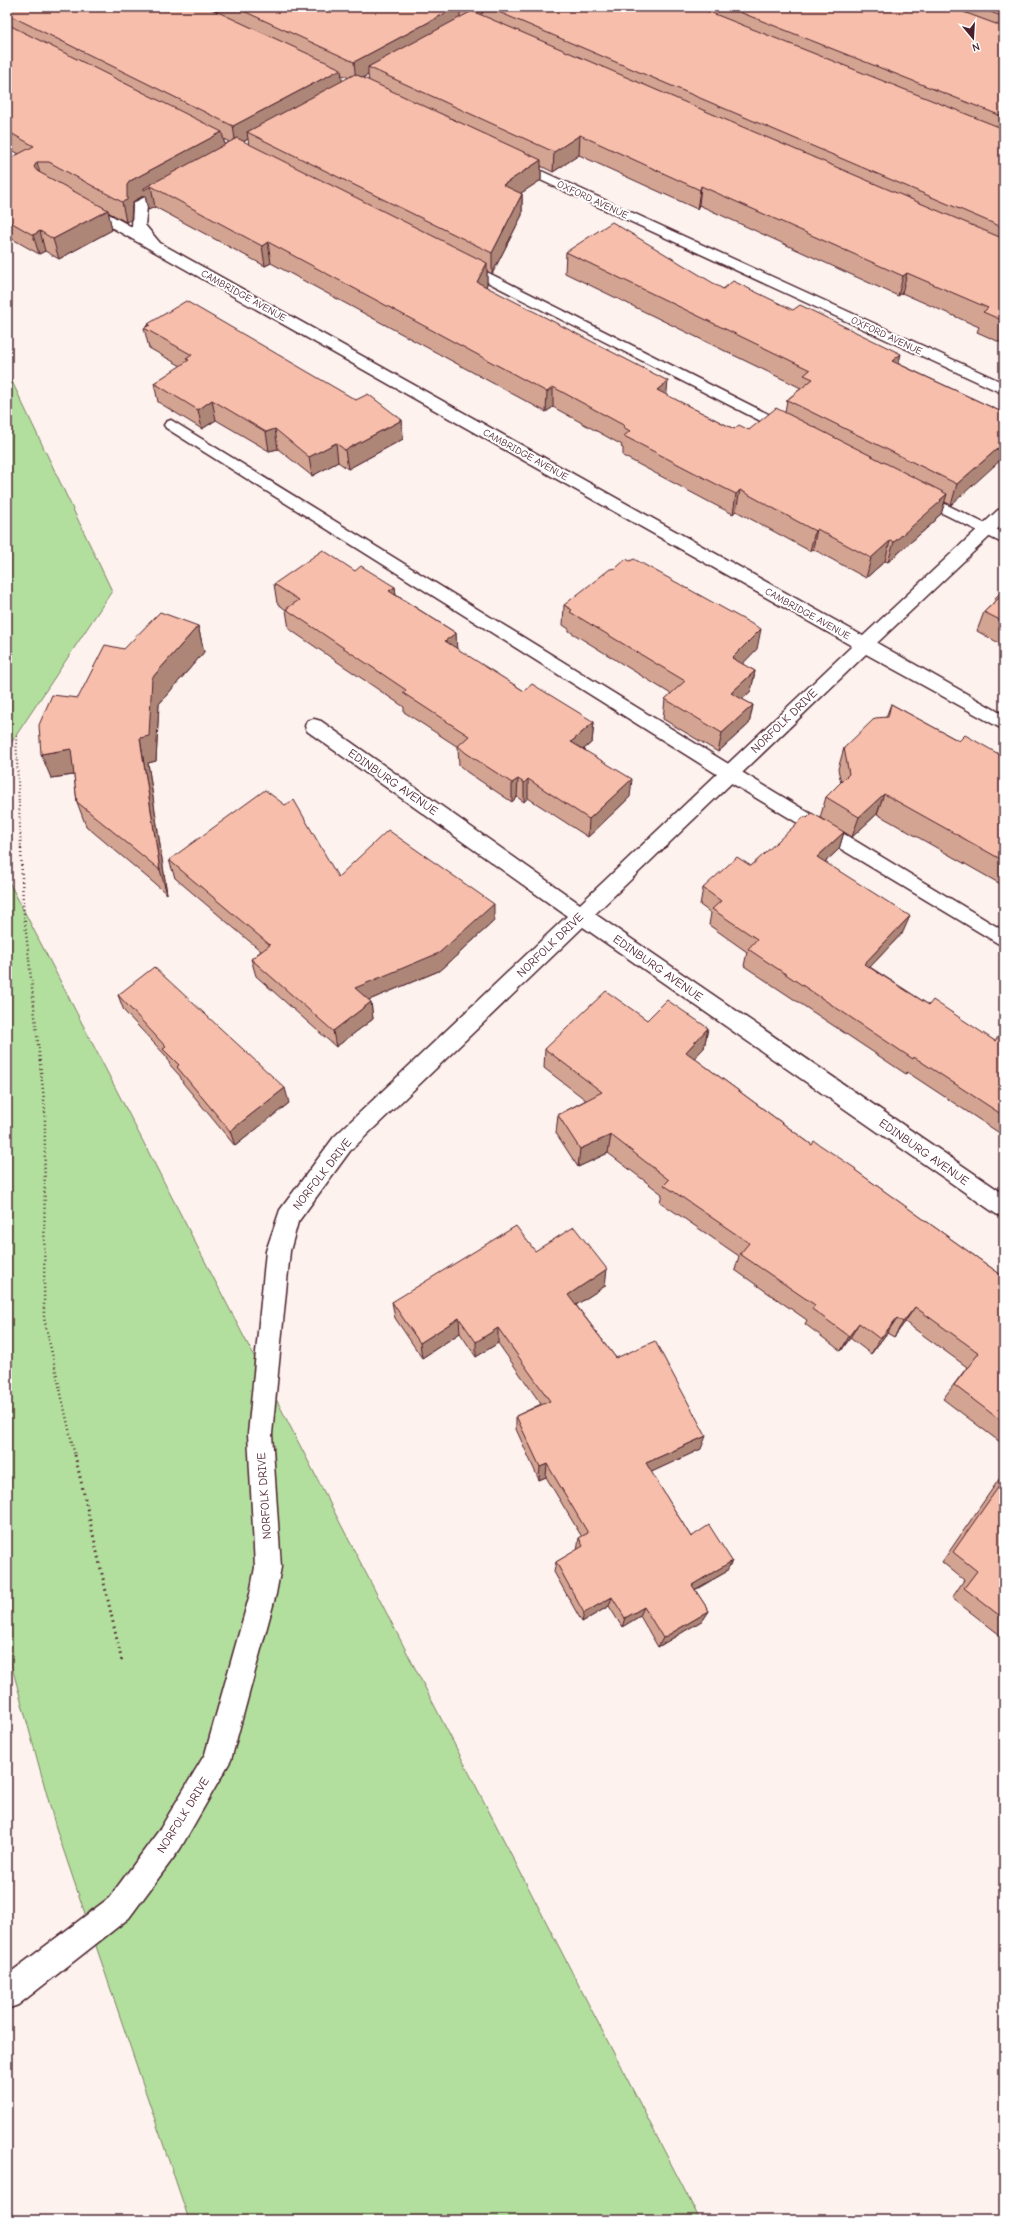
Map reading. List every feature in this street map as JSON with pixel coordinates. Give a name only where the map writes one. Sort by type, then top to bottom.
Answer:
[{"type":"street","name":"OXFORD AVENUE","points":[[499,155],[1004,389]]},
{"type":"street","points":[[154,244],[138,226],[140,205],[180,184]]},
{"type":"street","name":"CAMBRIDGE AVENUE","points":[[68,197],[1004,723]]},
{"type":"street","name":"NORFOLK DRIVE","points":[[7,1994],[119,1908],[170,1839],[217,1760],[263,1594],[268,1567],[260,1434],[278,1251],[288,1217],[342,1144],[864,645],[995,534],[1004,514]]},
{"type":"street","name":"EDINBURG AVENUE","points":[[314,726],[581,914],[1004,1207]]},
{"type":"lane","points":[[452,259],[804,437]]},
{"type":"lane","points":[[171,425],[729,773],[1004,940]]},
{"type":"lane","points":[[909,491],[995,534]]},
{"type":"path","points":[[16,736],[23,904],[45,1109],[44,1318],[122,1662]]},
{"type":"green space","points":[[7,371],[112,591],[7,749]]},
{"type":"green space","points":[[7,878],[700,2220],[189,2220],[56,1828],[7,1649]]},
{"type":"building","points":[[7,7],[207,7],[341,69],[233,126],[7,14]]},
{"type":"building","points":[[235,7],[457,7],[354,62]]},
{"type":"building","points":[[487,7],[697,7],[1004,129],[1004,228]]},
{"type":"building","points":[[727,7],[950,7],[1004,27],[1004,117]]},
{"type":"building","points":[[977,7],[1004,7],[1004,17]]},
{"type":"building","points":[[472,11],[1004,239],[1004,321],[983,312],[988,308],[907,273],[903,276],[701,186],[700,190],[580,135],[554,152],[368,67]]},
{"type":"building","points":[[7,24],[222,132],[130,181],[127,185],[127,200],[122,202],[49,162],[37,162],[34,167],[37,171],[108,210],[53,239],[40,231],[33,235],[7,220],[7,160],[34,146],[7,131]]},
{"type":"building","points":[[355,74],[541,160],[503,185],[522,194],[492,253],[247,132]]},
{"type":"building","points":[[237,138],[487,263],[477,282],[668,381],[657,390],[734,429],[739,425],[749,430],[776,408],[947,494],[894,542],[890,541],[871,558],[817,529],[815,531],[740,490],[736,494],[624,436],[630,431],[623,427],[625,426],[553,387],[547,392],[268,242],[262,246],[151,186],[144,190],[144,188]]},
{"type":"building","points":[[612,222],[723,289],[733,281],[793,310],[800,305],[901,354],[892,361],[1004,413],[1004,443],[957,484],[787,400],[813,379],[804,375],[810,370],[566,252]]},
{"type":"building","points":[[186,301],[356,400],[368,394],[402,420],[345,450],[336,443],[309,457],[275,429],[266,432],[212,400],[198,410],[154,383],[189,360],[186,359],[192,355],[144,328],[150,325],[148,324]]},
{"type":"building","points":[[323,550],[355,571],[361,566],[395,587],[389,591],[456,633],[445,641],[524,691],[532,684],[594,722],[571,742],[632,779],[589,819],[528,779],[524,783],[518,779],[512,783],[466,753],[458,746],[469,736],[403,693],[406,690],[286,609],[299,600],[274,584]]},
{"type":"building","points":[[626,559],[630,561],[634,559],[761,629],[732,658],[755,671],[731,693],[753,705],[722,733],[665,699],[685,681],[570,612],[572,610],[564,605],[610,569],[616,568]]},
{"type":"building","points":[[1004,589],[1004,622],[984,612],[999,598],[996,597]]},
{"type":"building","points":[[160,612],[198,626],[152,678],[149,736],[140,738],[160,870],[77,802],[71,749],[41,754],[39,725],[52,695],[78,698],[105,645],[124,649]]},
{"type":"building","points":[[891,704],[959,741],[965,735],[1004,757],[1004,861],[884,794],[859,817],[826,797],[849,774],[844,748],[875,718],[888,717]]},
{"type":"building","points":[[265,790],[285,805],[294,800],[338,877],[388,830],[494,904],[439,953],[355,988],[371,1002],[333,1031],[251,959],[270,945],[169,860]]},
{"type":"building","points":[[812,813],[844,832],[817,857],[910,916],[864,964],[929,1005],[933,1000],[995,1041],[1002,1032],[1004,1033],[1004,1116],[914,1057],[913,1059],[748,949],[757,939],[712,909],[721,901],[703,888],[737,857],[751,866],[805,816],[807,818]]},
{"type":"building","points":[[154,967],[285,1088],[230,1131],[177,1067],[179,1065],[163,1049],[166,1047],[118,995]]},
{"type":"building","points":[[606,991],[647,1020],[667,1000],[708,1028],[686,1052],[812,1145],[814,1141],[856,1169],[855,1170],[1004,1277],[1004,1423],[954,1385],[979,1353],[915,1307],[903,1322],[897,1318],[880,1339],[859,1323],[849,1336],[812,1309],[815,1305],[740,1254],[749,1243],[664,1185],[669,1180],[611,1135],[580,1149],[558,1115],[602,1092],[545,1049]]},
{"type":"building","points":[[516,1226],[535,1251],[574,1227],[607,1269],[568,1295],[616,1358],[655,1341],[706,1436],[646,1463],[691,1537],[709,1525],[732,1561],[692,1585],[709,1611],[663,1638],[644,1607],[625,1618],[612,1597],[584,1613],[556,1562],[583,1546],[579,1538],[588,1533],[547,1464],[540,1467],[516,1416],[550,1401],[498,1328],[476,1342],[459,1318],[420,1343],[392,1302]]},
{"type":"building","points":[[1004,1479],[1004,1619],[964,1588],[977,1571],[953,1552]]}]
